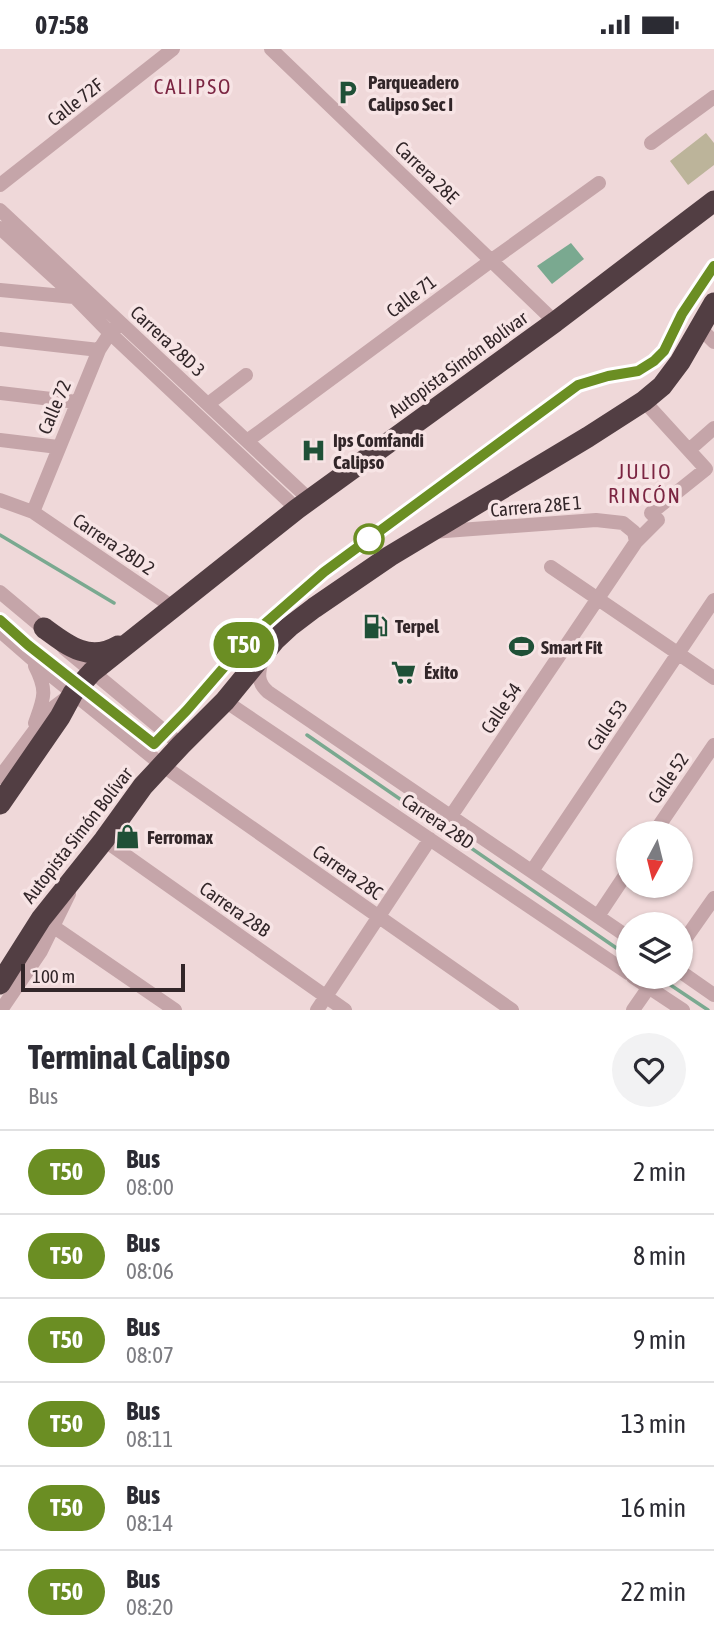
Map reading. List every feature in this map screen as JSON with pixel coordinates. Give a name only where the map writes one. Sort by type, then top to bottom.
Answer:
[{"type":"highway","name":"Autopista Simón Bolívar","points":[[0,804],[60,717],[72,693],[92,672],[304,505],[555,322],[714,201]]},
{"type":"highway","name":"Autopista Simón Bolívar","points":[[0,985],[41,919],[143,786],[225,701],[264,652],[289,627],[427,533],[644,401],[662,386],[674,370],[714,303]]},
{"type":"highway","points":[[44,628],[68,647],[94,652],[111,650],[141,632]]},
{"type":"street","name":"Calle 72F","points":[[0,185],[173,49]]},
{"type":"street","name":"Carrera 28E","points":[[272,49],[555,322]]},
{"type":"street","points":[[651,143],[714,97]]},
{"type":"street","name":"Calle 71","points":[[247,441],[599,183]]},
{"type":"street","name":"Carrera 28D 3","points":[[0,210],[72,289]]},
{"type":"street","name":"Carrera 28D 3","points":[[2,231],[115,328],[304,505]]},
{"type":"street","points":[[0,290],[72,289]]},
{"type":"street","points":[[699,327],[714,342]]},
{"type":"street","name":"Carrera 28D 3","points":[[115,328],[208,404],[247,441],[304,505]]},
{"type":"street","name":"Calle 72","points":[[33,512],[99,350],[115,328]]},
{"type":"street","points":[[0,339],[99,350]]},
{"type":"street","points":[[208,404],[247,375]]},
{"type":"street","points":[[0,393],[77,402]]},
{"type":"street","points":[[644,401],[689,450],[714,428]]},
{"type":"street","points":[[0,440],[58,447]]},
{"type":"street","name":"Calle 54","points":[[451,816],[636,542],[658,520],[651,513],[706,468],[689,450]]},
{"type":"street","name":"Carrera 28D 2","points":[[0,500],[33,512],[174,608]]},
{"type":"street","name":"Carrera 28E 1","points":[[427,533],[596,520],[624,523],[634,532],[636,542]]},
{"type":"street","points":[[551,567],[714,678]]},
{"type":"street","points":[[0,592],[44,628],[65,650],[181,745]]},
{"type":"street","name":"Calle 53","points":[[532,871],[714,600]]},
{"type":"street","points":[[0,631],[162,765]]},
{"type":"street","points":[[23,652],[42,679],[44,694],[32,733]]},
{"type":"street","name":"Carrera 28D","points":[[264,652],[258,675],[264,688],[616,929]]},
{"type":"street","points":[[3,767],[50,710],[72,693]]},
{"type":"street","name":"Carrera 28D","points":[[225,701],[616,965]]},
{"type":"street","name":"Calle 52","points":[[662,821],[714,745]]},
{"type":"street","name":"Carrera 28C","points":[[162,765],[512,1010]]},
{"type":"street","points":[[317,1010],[430,839]]},
{"type":"street","name":"Carrera 28B","points":[[104,840],[345,1010]]},
{"type":"street","points":[[1,1010],[41,951],[81,868]]},
{"type":"street","points":[[598,916],[616,889]]},
{"type":"street","points":[[693,928],[714,898]]},
{"type":"street","points":[[54,927],[175,1010]]},
{"type":"street","points":[[693,980],[714,995]]},
{"type":"street","points":[[633,1010],[649,989]]},
{"type":"street","points":[[660,989],[683,1010]]},
{"type":"shaded area","points":[[706,133],[714,143],[714,165],[688,185],[670,161]]},
{"type":"shaded area","points":[[571,243],[584,259],[552,284],[537,266]]},
{"type":"waterway","points":[[0,535],[114,603]]},
{"type":"waterway","points":[[307,735],[616,948]]},
{"type":"waterway","points":[[676,989],[708,1010]]},
{"type":"bus line","name":"T50","points":[[0,620],[154,744],[252,635],[324,572],[578,385],[638,371],[654,361],[664,351],[682,314],[714,266]]},
{"type":"place","name":"Parqueadero Calipso Sec I","points":[[348,93]]},
{"type":"place","name":"Ips Comfandi Calipso","points":[[313,451]]},
{"type":"place","name":"Terpel","points":[[375,626]]},
{"type":"place","name":"Smart Fit","points":[[521,647]]},
{"type":"place","name":"Éxito","points":[[404,672]]},
{"type":"place","name":"Ferromax","points":[[127,837]]},
{"type":"district","name":"CALIPSO","points":[[193,87]]},
{"type":"district","name":"JULIO RINCÓN","points":[[645,484]]}]
